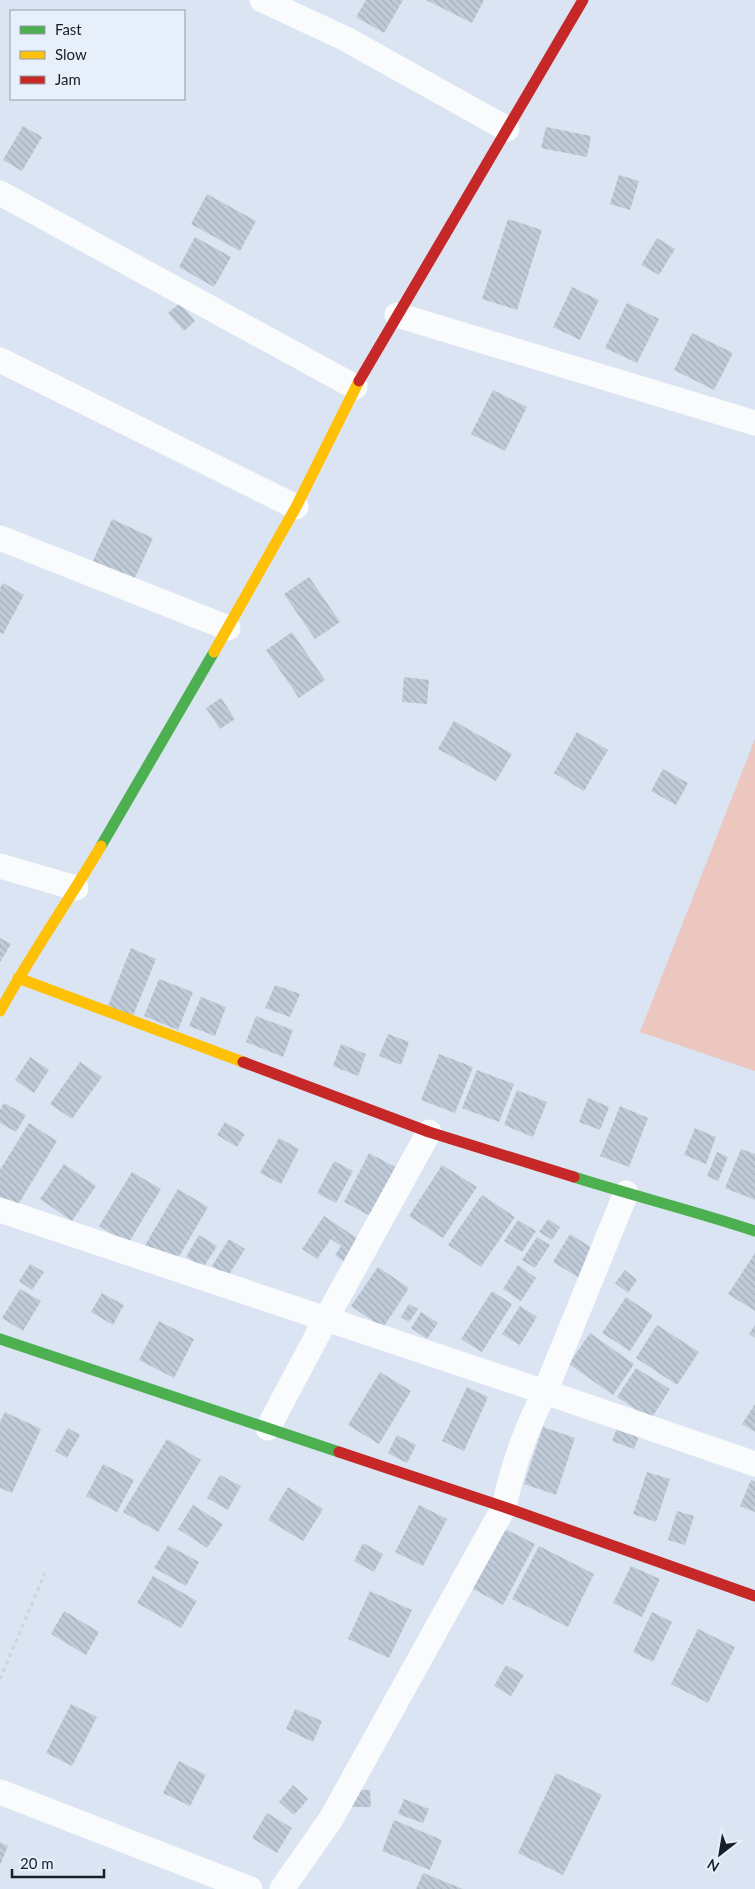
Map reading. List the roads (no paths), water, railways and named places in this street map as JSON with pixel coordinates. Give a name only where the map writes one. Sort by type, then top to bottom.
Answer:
[{"type":"street","points":[[262,0],[346,39],[507,129]]},
{"type":"street","points":[[0,1011],[18,978],[76,888],[228,628],[296,507],[355,386],[583,0]]},
{"type":"street","points":[[0,193],[355,386]]},
{"type":"street","points":[[397,315],[755,423]]},
{"type":"street","points":[[0,360],[296,507]]},
{"type":"street","points":[[0,538],[228,628]]},
{"type":"street","points":[[0,866],[76,888]]},
{"type":"street","points":[[18,978],[430,1132],[626,1193],[698,1212],[755,1231]]},
{"type":"street","points":[[268,1428],[430,1132]]},
{"type":"street","points":[[282,1889],[331,1819],[504,1507],[513,1467],[530,1420],[544,1392],[626,1193]]},
{"type":"street","points":[[0,1210],[755,1464]]},
{"type":"street","points":[[0,1339],[504,1507],[755,1596]]},
{"type":"street","points":[[0,1792],[250,1889]]}]
